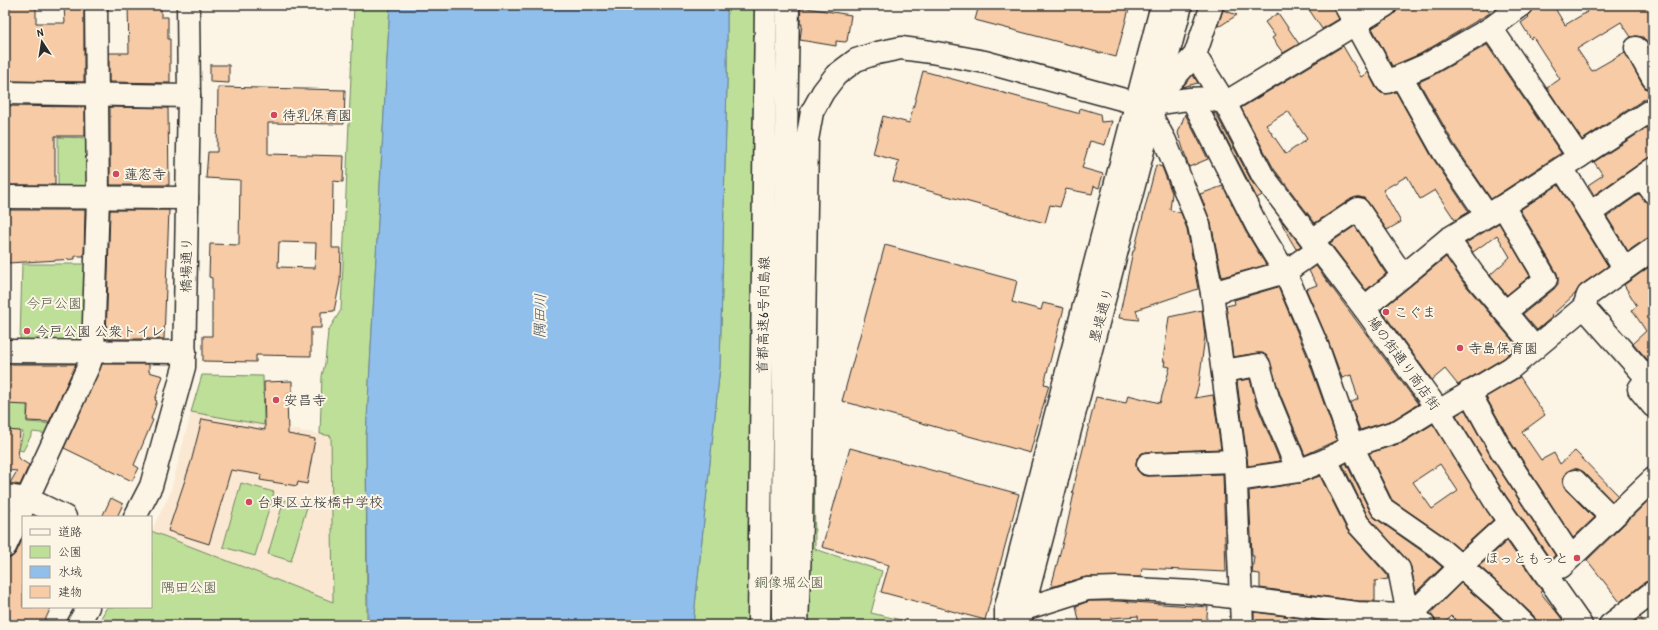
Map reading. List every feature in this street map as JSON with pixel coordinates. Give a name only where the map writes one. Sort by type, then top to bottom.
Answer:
[{"type":"main road","points":[[5,547],[89,365],[93,353],[98,198],[96,5]]},
{"type":"main road","name":"橋場通り","points":[[136,516],[151,486],[156,470],[181,381],[185,352],[189,96],[188,5]]},
{"type":"main road","name":"首都高速6号向島線","points":[[759,625],[766,5]]},
{"type":"main road","name":"首都高速6号向島線","points":[[783,625],[784,279],[788,5]]},
{"type":"main road","name":"墨堤通り","points":[[1022,617],[1146,104],[1162,5]]},
{"type":"main road","name":"墨堤通り","points":[[1006,625],[1006,607],[1146,104],[1181,5]]},
{"type":"main road","points":[[1146,104],[1195,55],[1212,5]]},
{"type":"main road","points":[[797,625],[802,515],[807,140],[812,112],[823,92],[836,75],[856,60],[877,53],[900,48],[932,52],[985,62],[1146,104],[1201,97],[1213,98],[1225,103],[1350,14],[1386,5]]},
{"type":"main road","points":[[1350,14],[1387,82],[1426,65],[1491,28],[1516,6]]},
{"type":"main road","points":[[1491,28],[1570,163],[1590,213],[1624,268]]},
{"type":"main road","points":[[746,625],[748,396],[758,116],[766,31]]},
{"type":"main road","points":[[1636,48],[1653,78]]},
{"type":"main road","name":"鳩の街通り商店街","points":[[1195,55],[1225,103],[1263,176],[1364,308],[1438,409],[1496,503],[1581,625]]},
{"type":"main road","points":[[1401,76],[1443,151],[1495,211],[1546,279],[1504,312]]},
{"type":"main road","points":[[5,93],[189,96]]},
{"type":"main road","points":[[1192,99],[1257,226],[1284,272],[1318,348],[1352,446],[1382,508],[1437,546],[1525,625]]},
{"type":"main road","points":[[1146,104],[1165,141],[1199,225],[1212,293],[1235,470],[1242,598],[1242,625]]},
{"type":"main road","points":[[1364,308],[1448,239],[1495,211],[1653,109]]},
{"type":"main road","points":[[1590,213],[1649,179]]},
{"type":"main road","points":[[5,197],[188,198]]},
{"type":"main road","points":[[1212,293],[1284,272],[1358,210],[1403,276]]},
{"type":"main road","points":[[1448,239],[1504,312],[1535,348]]},
{"type":"main road","points":[[1148,464],[1235,470],[1298,471],[1326,460],[1352,446],[1398,431],[1511,368],[1584,307],[1588,295],[1624,268],[1653,249]]},
{"type":"main road","points":[[1584,307],[1647,378],[1639,390],[1653,406]]},
{"type":"main road","points":[[5,351],[93,353],[185,352]]},
{"type":"main road","points":[[1223,371],[1259,365],[1268,398],[1298,471]]},
{"type":"main road","points":[[1469,392],[1501,450],[1571,557]]},
{"type":"main road","points":[[1326,460],[1358,524],[1399,569],[1409,619]]},
{"type":"main road","points":[[1548,579],[1653,479]]},
{"type":"main road","points":[[1575,481],[1612,518]]},
{"type":"main road","points":[[5,496],[28,499],[62,516]]},
{"type":"main road","points":[[1409,619],[1460,566],[1509,522]]},
{"type":"main road","points":[[1022,617],[1086,589],[1117,588],[1193,592],[1409,619]]},
{"type":"main road","points":[[1610,625],[1647,603]]},
{"type":"main road","points":[[78,625],[87,608]]},
{"type":"shaded area","name":"台東区立桜橋中学校","points":[[191,412],[331,436],[333,603],[152,531],[170,494]]},
{"type":"green space","name":"隅田公園","points":[[354,5],[390,5],[366,438],[367,625],[97,625],[106,608],[152,608],[152,531],[333,602],[331,436],[320,434],[322,376],[325,363],[328,331],[341,310]]},
{"type":"green space","name":"銅像堀公園","points":[[727,5],[774,5],[771,124],[810,123],[815,549],[882,571],[871,613],[923,625],[693,625],[720,367],[727,82]]},
{"type":"green space","points":[[58,137],[90,138],[89,190],[58,189]]},
{"type":"green space","name":"今戸公園","points":[[22,264],[88,264],[87,342],[20,341]]},
{"type":"green space","points":[[202,375],[263,376],[264,425],[191,412]]},
{"type":"green space","points":[[5,402],[27,402],[27,422],[54,424],[49,434],[33,432],[23,451],[19,450],[23,432],[5,430]]},
{"type":"green space","points":[[241,483],[274,492],[255,556],[223,547]]},
{"type":"green space","points":[[284,500],[307,507],[291,561],[268,554]]},
{"type":"water","name":"隅田川","points":[[390,5],[727,5],[727,82],[720,367],[693,625],[368,625],[366,438]]},
{"type":"building","points":[[5,5],[36,5],[36,23],[65,23],[64,5],[84,5],[84,82],[5,81]]},
{"type":"building","points":[[128,5],[161,5],[161,17],[168,17],[168,39],[170,39],[170,83],[109,82],[109,53],[129,53]]},
{"type":"building","points":[[979,5],[1130,5],[1116,57],[975,20]]},
{"type":"building","points":[[1306,5],[1333,5],[1339,19],[1322,29]]},
{"type":"building","points":[[1398,5],[1479,5],[1481,8],[1485,6],[1490,13],[1420,54],[1392,66],[1372,28],[1393,15],[1397,11]]},
{"type":"building","points":[[1540,5],[1553,5],[1565,25],[1587,12],[1582,5],[1653,5],[1653,53],[1643,37],[1631,37],[1621,22],[1577,49],[1592,71],[1625,52],[1642,84],[1646,89],[1652,90],[1653,97],[1646,98],[1582,140],[1547,88],[1560,79],[1533,37],[1531,39],[1521,23],[1529,17],[1528,16],[1534,9]]},
{"type":"building","points":[[801,7],[851,15],[847,41],[836,41],[836,46],[800,40],[802,24],[800,24]]},
{"type":"building","points":[[1223,10],[1237,15],[1220,26],[1218,25]]},
{"type":"building","points":[[1278,13],[1299,44],[1283,53],[1272,38],[1275,36],[1265,22]]},
{"type":"building","points":[[1487,45],[1561,153],[1491,199],[1454,144],[1419,82]]},
{"type":"building","points":[[1343,46],[1361,77],[1368,72],[1376,88],[1381,93],[1386,94],[1396,92],[1432,157],[1469,212],[1455,220],[1435,190],[1420,199],[1407,176],[1383,190],[1401,222],[1387,230],[1368,202],[1364,198],[1358,197],[1351,199],[1315,223],[1274,169],[1241,108]],"holes":[[[1288,111],[1307,139],[1286,154],[1266,125]]]},
{"type":"building","points":[[210,65],[229,65],[229,83],[210,82]]},
{"type":"building","points":[[923,71],[1077,113],[1079,113],[1080,108],[1100,114],[1101,122],[1112,121],[1105,145],[1090,141],[1082,168],[1103,174],[1099,188],[1094,186],[1092,194],[1066,189],[1060,207],[1050,205],[1045,223],[893,181],[899,161],[873,154],[883,116],[909,123]]},
{"type":"building","points":[[1193,75],[1198,83],[1182,87]]},
{"type":"building","points":[[218,87],[345,90],[344,124],[268,123],[268,154],[344,156],[343,182],[333,181],[332,248],[341,248],[340,282],[334,311],[321,312],[321,328],[311,328],[311,356],[256,355],[256,362],[203,361],[203,336],[212,336],[212,278],[209,277],[210,244],[239,245],[240,180],[206,178],[208,152],[217,152]],"holes":[[[279,242],[316,243],[315,268],[278,267]]]},
{"type":"building","points":[[5,106],[85,107],[85,136],[55,136],[55,185],[5,185]]},
{"type":"building","points":[[110,107],[168,108],[169,185],[110,185]]},
{"type":"building","points":[[1213,113],[1216,114],[1252,182],[1262,195],[1257,198]]},
{"type":"building","points":[[1185,114],[1208,159],[1189,167],[1178,133]]},
{"type":"building","points":[[1653,124],[1653,157],[1646,159],[1594,195],[1588,185],[1603,175],[1594,162]]},
{"type":"building","points":[[1156,165],[1162,167],[1172,193],[1170,210],[1181,213],[1187,229],[1198,289],[1136,310],[1139,320],[1119,318],[1133,251]]},
{"type":"building","points":[[1558,185],[1608,266],[1581,285],[1575,294],[1537,330],[1523,314],[1554,289],[1558,284],[1558,278],[1557,273],[1520,210]]},
{"type":"building","points":[[1223,186],[1246,232],[1266,265],[1222,277],[1211,223],[1200,194]]},
{"type":"building","points":[[1639,194],[1648,203],[1653,204],[1653,237],[1646,239],[1628,251],[1607,217]]},
{"type":"building","points":[[5,210],[85,210],[84,256],[75,256],[75,259],[8,263]]},
{"type":"building","points":[[110,210],[169,210],[164,339],[106,339]]},
{"type":"building","points":[[1279,218],[1301,246],[1296,249]]},
{"type":"building","points":[[1499,223],[1530,276],[1507,295],[1490,275],[1510,257],[1497,235],[1473,252],[1466,243]]},
{"type":"building","points":[[1355,226],[1386,274],[1366,290],[1330,243]]},
{"type":"building","points":[[885,245],[1017,281],[1012,302],[1041,310],[1043,303],[1064,308],[1044,384],[1049,385],[1030,453],[842,401]]},
{"type":"building","points":[[1446,257],[1463,282],[1517,346],[1504,358],[1458,385],[1445,369],[1432,380],[1381,310]]},
{"type":"building","points":[[1653,264],[1653,366],[1633,343],[1646,331],[1632,310],[1637,306],[1624,285]]},
{"type":"building","points":[[1316,266],[1418,404],[1393,420],[1360,430],[1350,403],[1358,399],[1351,375],[1342,378],[1306,289],[1317,285],[1309,271]]},
{"type":"building","points":[[1278,287],[1306,353],[1337,440],[1305,455],[1280,394],[1268,357],[1263,353],[1257,353],[1233,357],[1226,306],[1235,304],[1234,300]]},
{"type":"building","points":[[1202,310],[1205,336],[1199,383],[1195,398],[1213,395],[1221,449],[1147,452],[1142,453],[1137,458],[1136,465],[1137,470],[1142,475],[1148,476],[1223,474],[1226,572],[1142,568],[1141,577],[1086,577],[1051,587],[1066,530],[1074,493],[1072,493],[1096,397],[1126,403],[1128,395],[1160,403],[1170,367],[1164,366],[1165,361],[1163,361],[1169,317]]},
{"type":"building","points":[[5,364],[76,364],[49,422],[27,421],[28,405],[5,404]]},
{"type":"building","points":[[102,364],[149,364],[149,372],[163,376],[155,400],[157,401],[151,419],[153,420],[134,465],[139,468],[132,481],[64,448]]},
{"type":"building","points":[[1520,377],[1545,415],[1522,432],[1541,460],[1554,453],[1560,464],[1575,451],[1618,495],[1612,501],[1584,472],[1578,469],[1572,469],[1566,472],[1563,478],[1563,484],[1566,490],[1594,518],[1573,538],[1512,444],[1486,397]]},
{"type":"building","points":[[1250,379],[1256,403],[1280,461],[1248,466],[1237,381]]},
{"type":"building","points":[[292,381],[292,394],[287,394],[288,434],[315,439],[307,484],[298,482],[297,486],[260,480],[261,475],[231,470],[209,544],[168,531],[191,462],[202,419],[265,430],[264,382]]},
{"type":"building","points":[[1465,410],[1491,457],[1555,555],[1551,560],[1506,496],[1456,415]]},
{"type":"building","points":[[1433,424],[1493,520],[1460,550],[1444,536],[1392,500],[1369,453],[1402,443]],"holes":[[[1440,464],[1458,491],[1432,509],[1413,482]]]},
{"type":"building","points":[[5,430],[20,431],[18,458],[29,465],[20,485],[10,483],[17,471],[5,470]]},
{"type":"building","points":[[850,448],[1019,494],[985,620],[881,592],[889,565],[822,547]]},
{"type":"building","points":[[1346,463],[1371,513],[1375,518],[1429,556],[1442,567],[1416,592],[1411,567],[1408,561],[1368,517],[1343,465]]},
{"type":"building","points":[[1320,476],[1347,530],[1387,575],[1388,579],[1375,581],[1375,601],[1358,601],[1260,588],[1260,574],[1252,573],[1254,556],[1252,556],[1249,491],[1300,483]]},
{"type":"building","points":[[1653,496],[1653,580],[1645,582],[1620,602],[1587,560]]},
{"type":"building","points":[[111,498],[123,504],[117,516],[102,516]]},
{"type":"building","points":[[22,540],[22,608],[51,608],[43,625],[5,625],[5,569],[9,558],[16,553]]},
{"type":"building","points":[[1507,541],[1542,591],[1540,592],[1563,620],[1558,625],[1537,625],[1534,616],[1479,566]]},
{"type":"building","points":[[1461,583],[1507,625],[1461,625],[1452,616],[1442,625],[1439,625],[1430,613]]},
{"type":"building","points":[[1089,601],[1117,601],[1208,607],[1206,625],[1181,625],[1181,622],[1139,625],[1138,616],[1111,618],[1113,625],[1080,625],[1076,606]]},
{"type":"building","points":[[1254,612],[1352,625],[1254,625]]},
{"type":"building","points":[[1640,617],[1646,625],[1631,625]]},
{"type":"place","name":"待乳保育園","points":[[274,115]]},
{"type":"place","name":"蓮窓寺","points":[[116,174]]},
{"type":"place","name":"こぐま","points":[[1386,312]]},
{"type":"place","name":"今戸公園 公衆トイレ","points":[[27,331]]},
{"type":"place","name":"寺島保育園","points":[[1460,348]]},
{"type":"place","name":"安昌寺","points":[[276,400]]},
{"type":"place","name":"台東区立桜橋中学校","points":[[249,502]]},
{"type":"place","name":"ほっともっと","points":[[1577,558]]}]
